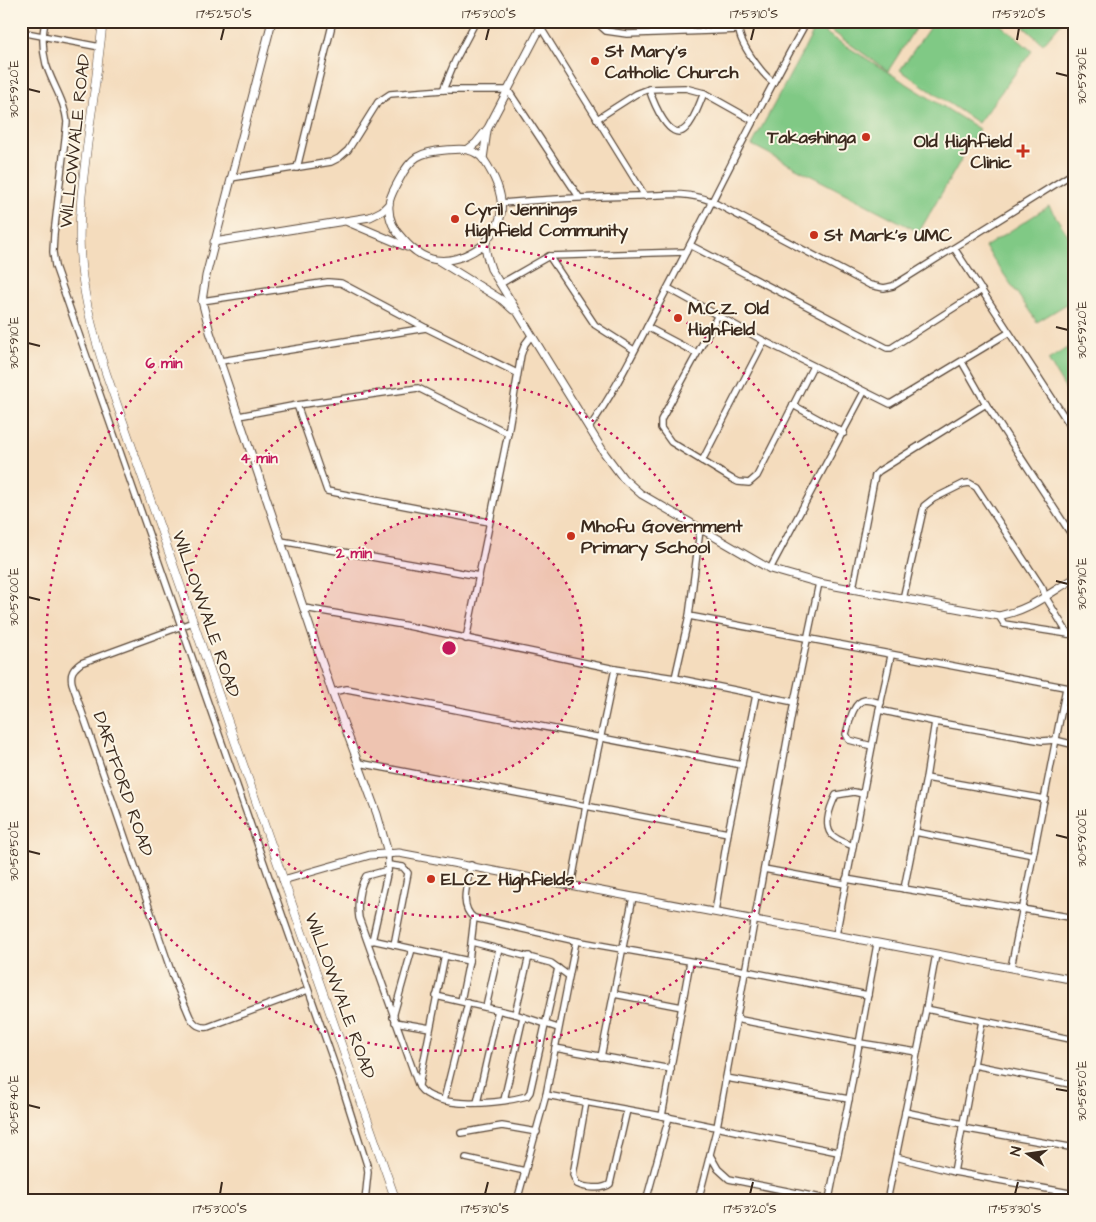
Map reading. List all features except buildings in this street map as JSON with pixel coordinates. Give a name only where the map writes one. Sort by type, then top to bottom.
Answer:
[{"type":"main road","name":"WILLOWVALE ROAD","points":[[103,21],[82,187],[80,252],[83,286],[96,344],[396,1201]]},
{"type":"street","points":[[45,21],[42,36],[46,65],[64,107],[67,122],[54,234],[53,252],[55,266],[340,1080],[368,1165],[364,1201]]},
{"type":"street","points":[[272,21],[230,178],[202,301],[210,332],[332,692],[377,814],[388,853],[389,867],[370,940]]},
{"type":"street","points":[[297,168],[333,21]]},
{"type":"street","points":[[443,90],[455,61],[476,21]]},
{"type":"street","points":[[595,21],[606,31],[627,34],[739,30]]},
{"type":"street","points":[[741,21],[739,30],[746,48],[764,76],[773,82]]},
{"type":"street","points":[[589,428],[668,288],[711,201],[807,21]]},
{"type":"street","points":[[214,242],[344,222],[376,214],[389,204],[408,165],[415,157],[428,152],[468,149],[476,143],[488,128],[542,25]]},
{"type":"street","points":[[542,25],[645,196]]},
{"type":"street","points":[[21,32],[100,47]]},
{"type":"street","points":[[597,119],[636,94],[649,89],[685,88],[704,93],[754,121]]},
{"type":"street","points":[[649,89],[667,125],[672,131],[678,132],[683,131],[690,123],[704,93]]},
{"type":"street","points":[[230,178],[331,162],[339,158],[348,150],[378,102],[390,94],[443,90],[508,90]]},
{"type":"street","points":[[508,90],[579,197]]},
{"type":"street","points":[[483,159],[488,128]]},
{"type":"street","points":[[439,261],[456,259],[472,254],[486,243],[498,225],[502,203],[500,192],[483,159],[468,149]]},
{"type":"street","points":[[502,203],[579,197],[696,195],[711,201],[870,286],[884,288],[893,286],[1075,172]]},
{"type":"street","points":[[389,204],[391,221],[410,248]]},
{"type":"street","points":[[344,222],[355,224],[410,248],[422,257],[439,261],[502,300],[517,313]]},
{"type":"street","points":[[486,243],[489,264],[500,284],[605,454],[631,487],[654,504],[770,569],[819,583],[999,616],[1022,610],[1075,578]]},
{"type":"street","points":[[690,245],[887,348],[890,348],[982,290]]},
{"type":"street","points":[[954,248],[1075,434]]},
{"type":"street","points":[[500,284],[549,256],[686,252]]},
{"type":"street","points":[[549,256],[595,325],[634,350]]},
{"type":"street","points":[[202,301],[334,282],[348,286],[426,328],[517,373]]},
{"type":"street","points":[[668,288],[887,404],[892,404],[1008,333]]},
{"type":"street","points":[[718,315],[661,420],[661,428],[671,442],[732,479],[738,482],[749,483],[757,476],[814,366]]},
{"type":"street","points":[[647,327],[696,353]]},
{"type":"street","points":[[221,361],[426,328]]},
{"type":"street","points":[[466,639],[508,433],[517,373],[525,344],[531,336]]},
{"type":"street","points":[[702,461],[764,340]]},
{"type":"street","points":[[962,362],[986,404],[1075,540]]},
{"type":"street","points":[[239,416],[418,388],[508,433]]},
{"type":"street","points":[[770,569],[844,433],[864,392]]},
{"type":"street","points":[[853,588],[875,475],[986,404]]},
{"type":"street","points":[[793,405],[844,433]]},
{"type":"street","points":[[297,406],[327,491],[489,522]]},
{"type":"street","points":[[903,599],[924,506],[933,499],[966,484],[976,487],[1072,635]]},
{"type":"street","points":[[675,678],[689,616],[700,530]]},
{"type":"street","points":[[281,541],[479,576]]},
{"type":"street","points":[[698,1201],[717,1127],[794,702],[819,583]]},
{"type":"street","points":[[304,608],[402,625],[615,669],[675,678],[794,702]]},
{"type":"street","points":[[689,616],[892,656],[1075,689]]},
{"type":"street","points":[[999,616],[1004,624],[1072,635]]},
{"type":"street","name":"DARTFORD ROAD","points":[[193,622],[92,658],[74,668],[71,678],[173,977],[190,1018],[198,1026],[208,1028],[308,990]]},
{"type":"street","points":[[836,935],[879,710],[892,656]]},
{"type":"street","points":[[571,886],[615,669]]},
{"type":"street","points":[[1011,968],[1066,688]]},
{"type":"street","points":[[332,692],[347,690],[742,765]]},
{"type":"street","points":[[715,912],[728,833],[756,695]]},
{"type":"street","points":[[872,746],[849,740],[846,734],[854,709],[859,702],[864,700],[881,702]]},
{"type":"street","points":[[879,710],[935,722],[1042,741],[1055,740],[1075,745]]},
{"type":"street","points":[[904,889],[935,722]]},
{"type":"street","points":[[359,763],[728,833]]},
{"type":"street","points":[[926,778],[1045,799]]},
{"type":"street","points":[[853,846],[838,840],[831,834],[828,825],[828,815],[836,795],[854,792],[863,794]]},
{"type":"street","points":[[914,832],[1033,855]]},
{"type":"street","points":[[283,880],[333,864],[370,855],[388,853],[418,855],[571,886],[1075,980]]},
{"type":"street","points":[[471,865],[464,904],[474,918],[576,941],[624,948],[868,995]]},
{"type":"street","points":[[394,945],[408,873],[405,868],[389,867],[366,876],[361,883],[357,903],[359,918],[370,940],[394,1019],[419,1087],[425,1094],[444,1100],[477,1103],[524,1097],[529,1094],[558,968]]},
{"type":"street","points":[[764,869],[904,889],[1075,918]]},
{"type":"street","points":[[601,1057],[633,897]]},
{"type":"street","points":[[461,1001],[470,961],[474,918]]},
{"type":"street","points":[[370,940],[470,961]]},
{"type":"street","points":[[517,1201],[546,1095],[576,941]]},
{"type":"street","points":[[472,942],[551,963],[569,976]]},
{"type":"street","points":[[829,1199],[860,1043],[877,944]]},
{"type":"street","points":[[394,1019],[412,949]]},
{"type":"street","points":[[486,1007],[499,949]]},
{"type":"street","points":[[888,1201],[936,954]]},
{"type":"street","points":[[419,1087],[445,955]]},
{"type":"street","points":[[515,1014],[529,956]]},
{"type":"street","points":[[662,1116],[690,962]]},
{"type":"street","points":[[614,994],[682,1007]]},
{"type":"street","points":[[436,996],[523,1016],[558,1028]]},
{"type":"street","points":[[444,1100],[468,1003]]},
{"type":"street","points":[[926,1009],[1075,1040]]},
{"type":"street","points":[[477,1103],[498,1010]]},
{"type":"street","points":[[504,1100],[523,1016]]},
{"type":"street","points":[[736,1018],[860,1043],[917,1052]]},
{"type":"street","points":[[394,1019],[430,1028]]},
{"type":"street","points":[[954,1172],[982,1021]]},
{"type":"street","points":[[555,1048],[671,1069]]},
{"type":"street","points":[[974,1065],[1075,1085]]},
{"type":"street","points":[[726,1078],[849,1099]]},
{"type":"street","points":[[546,1095],[662,1116],[838,1152]]},
{"type":"street","points":[[586,1102],[573,1174],[577,1184],[583,1186],[604,1188],[610,1184],[627,1110]]},
{"type":"street","points":[[905,1112],[963,1126],[1075,1148]]},
{"type":"street","points":[[646,1201],[669,1118]]},
{"type":"street","points":[[461,1133],[502,1126],[536,1132]]},
{"type":"street","points":[[710,1155],[718,1169],[729,1179],[836,1201]]},
{"type":"street","points":[[466,1158],[525,1171]]},
{"type":"street","points":[[896,1158],[954,1172],[1075,1194]]},
{"type":"green space","points":[[825,21],[920,21],[888,71],[823,25]]},
{"type":"green space","points":[[934,21],[996,21],[1032,51],[978,123],[900,70]]},
{"type":"green space","points":[[1017,21],[1063,21],[1043,44]]},
{"type":"green space","name":"Takashinga","points":[[816,27],[979,129],[919,232],[752,145]]},
{"type":"green space","points":[[1049,206],[1075,246],[1075,299],[1037,322],[985,247]]},
{"type":"green space","points":[[1075,343],[1075,405],[1048,360]]},
{"type":"place","name":"St Mary's Catholic Church","points":[[595,61]]},
{"type":"place","name":"Takashinga","points":[[866,137]]},
{"type":"place","name":"Old Highfield Clinic","points":[[1023,151]]},
{"type":"place","name":"Cyril Jennings Highfield Community","points":[[455,219]]},
{"type":"place","name":"St Mark's UMC","points":[[814,235]]},
{"type":"place","name":"M.C.Z. Old Highfield","points":[[678,318]]},
{"type":"place","name":"Mhofu Government Primary School","points":[[571,536]]},
{"type":"place","name":"ELCZ Highfields","points":[[431,879]]}]
